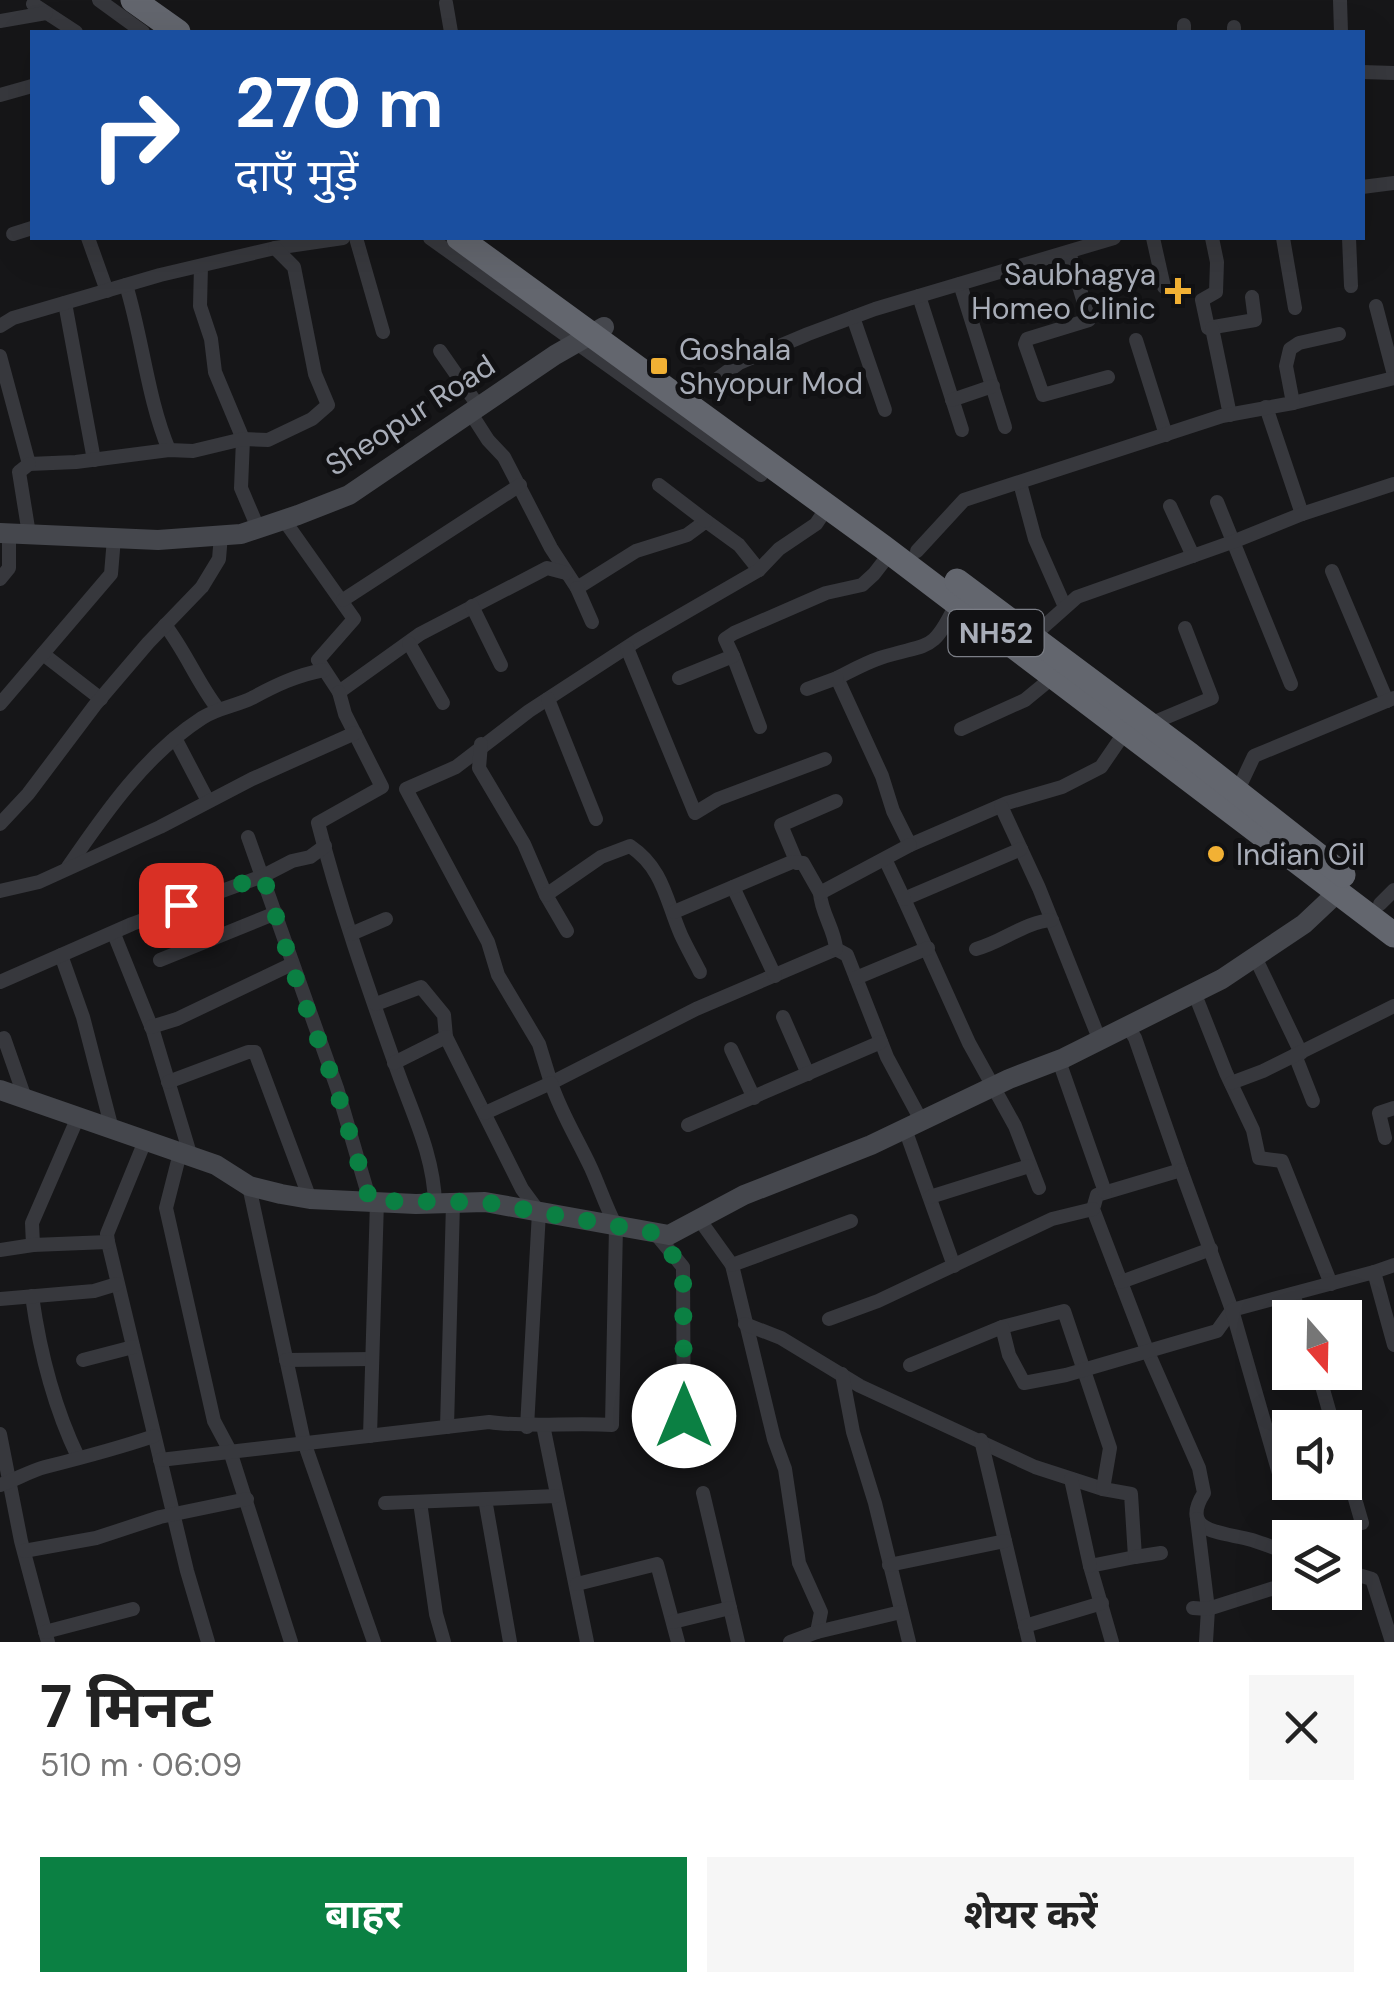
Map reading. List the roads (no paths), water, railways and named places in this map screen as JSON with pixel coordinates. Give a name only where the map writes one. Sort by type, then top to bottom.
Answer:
[{"type":"highway","points":[[154,0],[195,30]]},
{"type":"highway","points":[[133,22],[169,30]]},
{"type":"highway","name":"NH52","points":[[463,240],[828,506],[1032,637],[1137,728],[1394,935]]},
{"type":"highway","name":"NH52","points":[[482,240],[591,335],[697,394],[904,552],[957,602],[1053,677],[1237,792],[1389,903]]},
{"type":"street","points":[[100,0],[133,22]]},
{"type":"street","points":[[1340,0],[1341,30]]},
{"type":"street","points":[[446,3],[451,30]]},
{"type":"street","points":[[33,4],[73,30]]},
{"type":"street","points":[[0,21],[46,12]]},
{"type":"street","points":[[1365,72],[1394,73]]},
{"type":"street","points":[[0,95],[30,87]]},
{"type":"street","points":[[1365,187],[1394,183]]},
{"type":"street","points":[[13,234],[30,229]]},
{"type":"street","points":[[89,240],[107,291]]},
{"type":"street","points":[[0,326],[13,318],[126,285],[275,248],[329,240]]},
{"type":"street","points":[[357,240],[383,332]]},
{"type":"street","points":[[433,240],[591,335],[761,475]]},
{"type":"street","points":[[697,394],[739,363],[852,317],[1108,240]]},
{"type":"street","points":[[1153,240],[1164,287]]},
{"type":"street","points":[[1212,240],[1217,262],[1216,292],[1202,300],[1208,328],[1255,320],[1252,297]]},
{"type":"street","points":[[1283,240],[1295,308]]},
{"type":"street","points":[[1349,240],[1351,286]]},
{"type":"street","points":[[0,579],[8,568],[19,472],[28,464],[193,451],[243,438],[268,440],[312,419],[328,405],[316,374],[294,266],[275,248]]},
{"type":"street","points":[[1069,252],[1089,320],[1027,339],[1025,344],[1042,395],[1108,376]]},
{"type":"street","points":[[201,266],[200,306],[211,338],[215,372],[243,438],[241,488],[258,528]]},
{"type":"street","points":[[960,284],[1005,427]]},
{"type":"street","points":[[126,285],[152,388],[154,414],[169,450]]},
{"type":"street","points":[[919,296],[962,430]]},
{"type":"street","points":[[65,304],[94,460]]},
{"type":"street","points":[[760,728],[724,639],[826,593],[862,585],[964,500],[1230,415],[1293,404],[1394,377],[1376,306]]},
{"type":"street","points":[[852,317],[885,410]]},
{"type":"street","points":[[1212,328],[1230,415]]},
{"type":"street","points":[[1293,404],[1286,366],[1290,349],[1298,343],[1339,334]]},
{"type":"street","name":"Sheopur Road","points":[[13,534],[158,540],[221,535],[284,520],[349,494],[591,335]]},
{"type":"street","points":[[1136,340],[1166,435]]},
{"type":"street","points":[[440,352],[488,440],[504,457],[520,485],[592,622]]},
{"type":"street","points":[[0,356],[28,464]]},
{"type":"street","points":[[952,400],[993,386]]},
{"type":"street","points":[[1266,407],[1302,514]]},
{"type":"street","points":[[1020,483],[1036,539],[1064,608]]},
{"type":"street","points":[[660,484],[738,545],[758,570]]},
{"type":"street","points":[[1032,637],[1078,596],[1394,484]]},
{"type":"street","points":[[343,600],[520,485]]},
{"type":"street","points":[[1217,502],[1291,684]]},
{"type":"street","points":[[160,1460],[489,1422],[527,1427],[571,1422],[612,1425],[616,1226],[593,1172],[566,1124],[538,1044],[498,974],[488,942],[406,789],[456,767],[482,744],[626,648],[758,570],[816,524],[828,506]]},
{"type":"street","points":[[1170,506],[1193,556]]},
{"type":"street","points":[[284,520],[354,619],[318,660],[339,692],[382,787],[318,823],[351,934],[394,1063],[418,1121],[434,1184],[444,1203],[446,1426]]},
{"type":"street","points":[[577,588],[636,551],[687,535],[706,522]]},
{"type":"street","points":[[0,824],[164,625],[202,587],[219,559],[221,535]]},
{"type":"street","points":[[0,704],[112,574],[114,538]]},
{"type":"street","points":[[339,692],[409,643],[472,606],[547,568],[566,573]]},
{"type":"street","points":[[1237,792],[1254,756],[1390,699],[1332,571]]},
{"type":"street","points":[[807,689],[880,658],[924,649],[942,633],[957,602]]},
{"type":"street","points":[[472,606],[501,666]]},
{"type":"street","points":[[164,625],[182,646],[201,688],[218,709]]},
{"type":"street","points":[[820,892],[1001,806],[1062,787],[1101,767],[1137,728],[1212,698],[1185,628]]},
{"type":"street","points":[[409,643],[443,703]]},
{"type":"street","points":[[626,648],[695,813],[734,792],[825,759]]},
{"type":"street","points":[[43,654],[101,699]]},
{"type":"street","points":[[679,678],[733,656]]},
{"type":"street","points":[[66,870],[136,775],[175,738],[218,709],[248,700],[276,684],[324,670]]},
{"type":"street","points":[[961,729],[1025,700],[1053,677]]},
{"type":"street","points":[[837,678],[910,846]]},
{"type":"street","points":[[548,699],[596,819]]},
{"type":"street","points":[[2,892],[66,870],[355,733]]},
{"type":"street","points":[[175,738],[208,801]]},
{"type":"street","points":[[482,744],[480,768],[524,844],[567,931]]},
{"type":"street","points":[[797,863],[781,825],[836,800]]},
{"type":"street","points":[[1001,806],[1100,1041]]},
{"type":"street","points":[[248,836],[374,1201],[370,1436]]},
{"type":"street","points":[[0,982],[292,861],[310,857],[324,846]]},
{"type":"street","points":[[546,895],[601,857],[630,846],[648,858],[668,891],[700,972]]},
{"type":"street","points":[[904,899],[1021,849]]},
{"type":"street","points":[[885,859],[1039,1188]]},
{"type":"street","points":[[674,912],[803,863],[820,892],[820,908],[836,949]]},
{"type":"street","points":[[734,887],[775,976]]},
{"type":"street","points":[[1,1092],[216,1165],[249,1186],[310,1200],[484,1202],[670,1236],[744,1195],[914,1126],[1128,1027],[1256,956],[1304,924],[1338,892]]},
{"type":"street","points":[[160,960],[276,913]]},
{"type":"street","points":[[351,934],[386,920]]},
{"type":"street","points":[[976,949],[992,945],[1026,926],[1052,920]]},
{"type":"street","points":[[114,934],[151,1027],[186,1155],[166,1208],[214,1421],[230,1452],[291,1642]]},
{"type":"street","points":[[856,978],[928,948]]},
{"type":"street","points":[[485,1113],[696,1009],[836,949]]},
{"type":"street","points":[[836,949],[847,955],[914,1126],[930,1197],[954,1266]]},
{"type":"street","points":[[60,955],[83,1017],[112,1129]]},
{"type":"street","points":[[1256,956],[1298,1054],[1313,1101]]},
{"type":"street","points":[[151,1027],[177,1019],[292,964]]},
{"type":"street","points":[[376,1004],[421,987],[444,1015],[446,1037],[522,1189],[538,1212],[527,1427]]},
{"type":"street","points":[[1194,992],[1254,1130],[1259,1158],[1282,1160],[1331,1284]]},
{"type":"street","points":[[1231,1083],[1394,1006]]},
{"type":"street","points":[[783,1017],[808,1074]]},
{"type":"street","points":[[1128,1027],[1136,1038],[1232,1310],[1272,1448]]},
{"type":"street","points":[[394,1063],[446,1037]]},
{"type":"street","points":[[4,1038],[25,1098]]},
{"type":"street","points":[[688,1125],[880,1042]]},
{"type":"street","points":[[731,1049],[754,1098]]},
{"type":"street","points":[[168,1082],[255,1052],[310,1200]]},
{"type":"street","points":[[1058,1061],[1105,1192]]},
{"type":"street","points":[[1385,1138],[1378,1113],[1394,1108]]},
{"type":"street","points":[[32,1245],[32,1223],[78,1117]]},
{"type":"street","points":[[145,1140],[107,1234],[108,1242],[208,1642]]},
{"type":"street","points":[[930,1197],[1029,1166]]},
{"type":"street","points":[[1180,1170],[1097,1195],[1093,1208],[1147,1350],[1199,1468],[1204,1493],[1195,1507],[1200,1609],[1206,1642]]},
{"type":"street","points":[[249,1186],[304,1442],[374,1642]]},
{"type":"street","points":[[829,1319],[878,1301],[1052,1220],[1093,1208]]},
{"type":"street","points":[[699,1219],[732,1265],[774,1439],[786,1469],[799,1563],[821,1612],[817,1632]]},
{"type":"street","points":[[732,1265],[851,1222]]},
{"type":"street","points":[[655,1233],[683,1268],[684,1452]]},
{"type":"street","points":[[0,1250],[108,1242]]},
{"type":"street","points":[[1121,1282],[1210,1249]]},
{"type":"street","points":[[1002,1327],[1009,1355],[1024,1383],[1086,1370],[1217,1331],[1232,1310],[1394,1265]]},
{"type":"street","points":[[1374,1272],[1394,1345]]},
{"type":"street","points":[[0,1299],[118,1284]]},
{"type":"street","points":[[1293,1294],[1295,1300]]},
{"type":"street","points":[[32,1296],[47,1378],[61,1422],[78,1457]]},
{"type":"street","points":[[910,1364],[1002,1327],[1064,1312],[1110,1448],[1103,1489]]},
{"type":"street","points":[[745,1324],[781,1338],[860,1386],[1035,1468],[1131,1494],[1134,1558]]},
{"type":"street","points":[[83,1360],[133,1347]]},
{"type":"street","points":[[286,1360],[372,1359]]},
{"type":"street","points":[[842,1374],[853,1432],[909,1642]]},
{"type":"street","points":[[544,1425],[587,1642]]},
{"type":"street","points":[[0,1434],[5,1483],[46,1637],[133,1610]]},
{"type":"street","points":[[5,1483],[154,1436]]},
{"type":"street","points":[[980,1440],[1029,1642]]},
{"type":"street","points":[[1070,1479],[1112,1642]]},
{"type":"street","points":[[703,1493],[738,1642]]},
{"type":"street","points":[[385,1504],[556,1496]]},
{"type":"street","points":[[24,1550],[96,1538],[173,1513],[246,1499]]},
{"type":"street","points":[[486,1499],[510,1642]]},
{"type":"street","points":[[420,1502],[436,1614],[444,1642]]},
{"type":"street","points":[[1196,1518],[1209,1531],[1272,1547]]},
{"type":"street","points":[[889,1565],[1005,1541]]},
{"type":"street","points":[[1090,1566],[1161,1553]]},
{"type":"street","points":[[577,1584],[657,1564],[678,1642]]},
{"type":"street","points":[[1362,1576],[1372,1580],[1390,1623],[1392,1642]]},
{"type":"street","points":[[1200,1609],[1272,1588]]},
{"type":"street","points":[[1025,1626],[1102,1603]]},
{"type":"street","points":[[674,1622],[730,1608]]},
{"type":"street","points":[[790,1642],[901,1612]]},
{"type":"place","name":"Saubhagya Homeo Clinic","points":[[1178,291]]},
{"type":"place","name":"Goshala Shyopur Mod","points":[[659,366]]},
{"type":"place","name":"Indian Oil","points":[[1216,854]]}]
